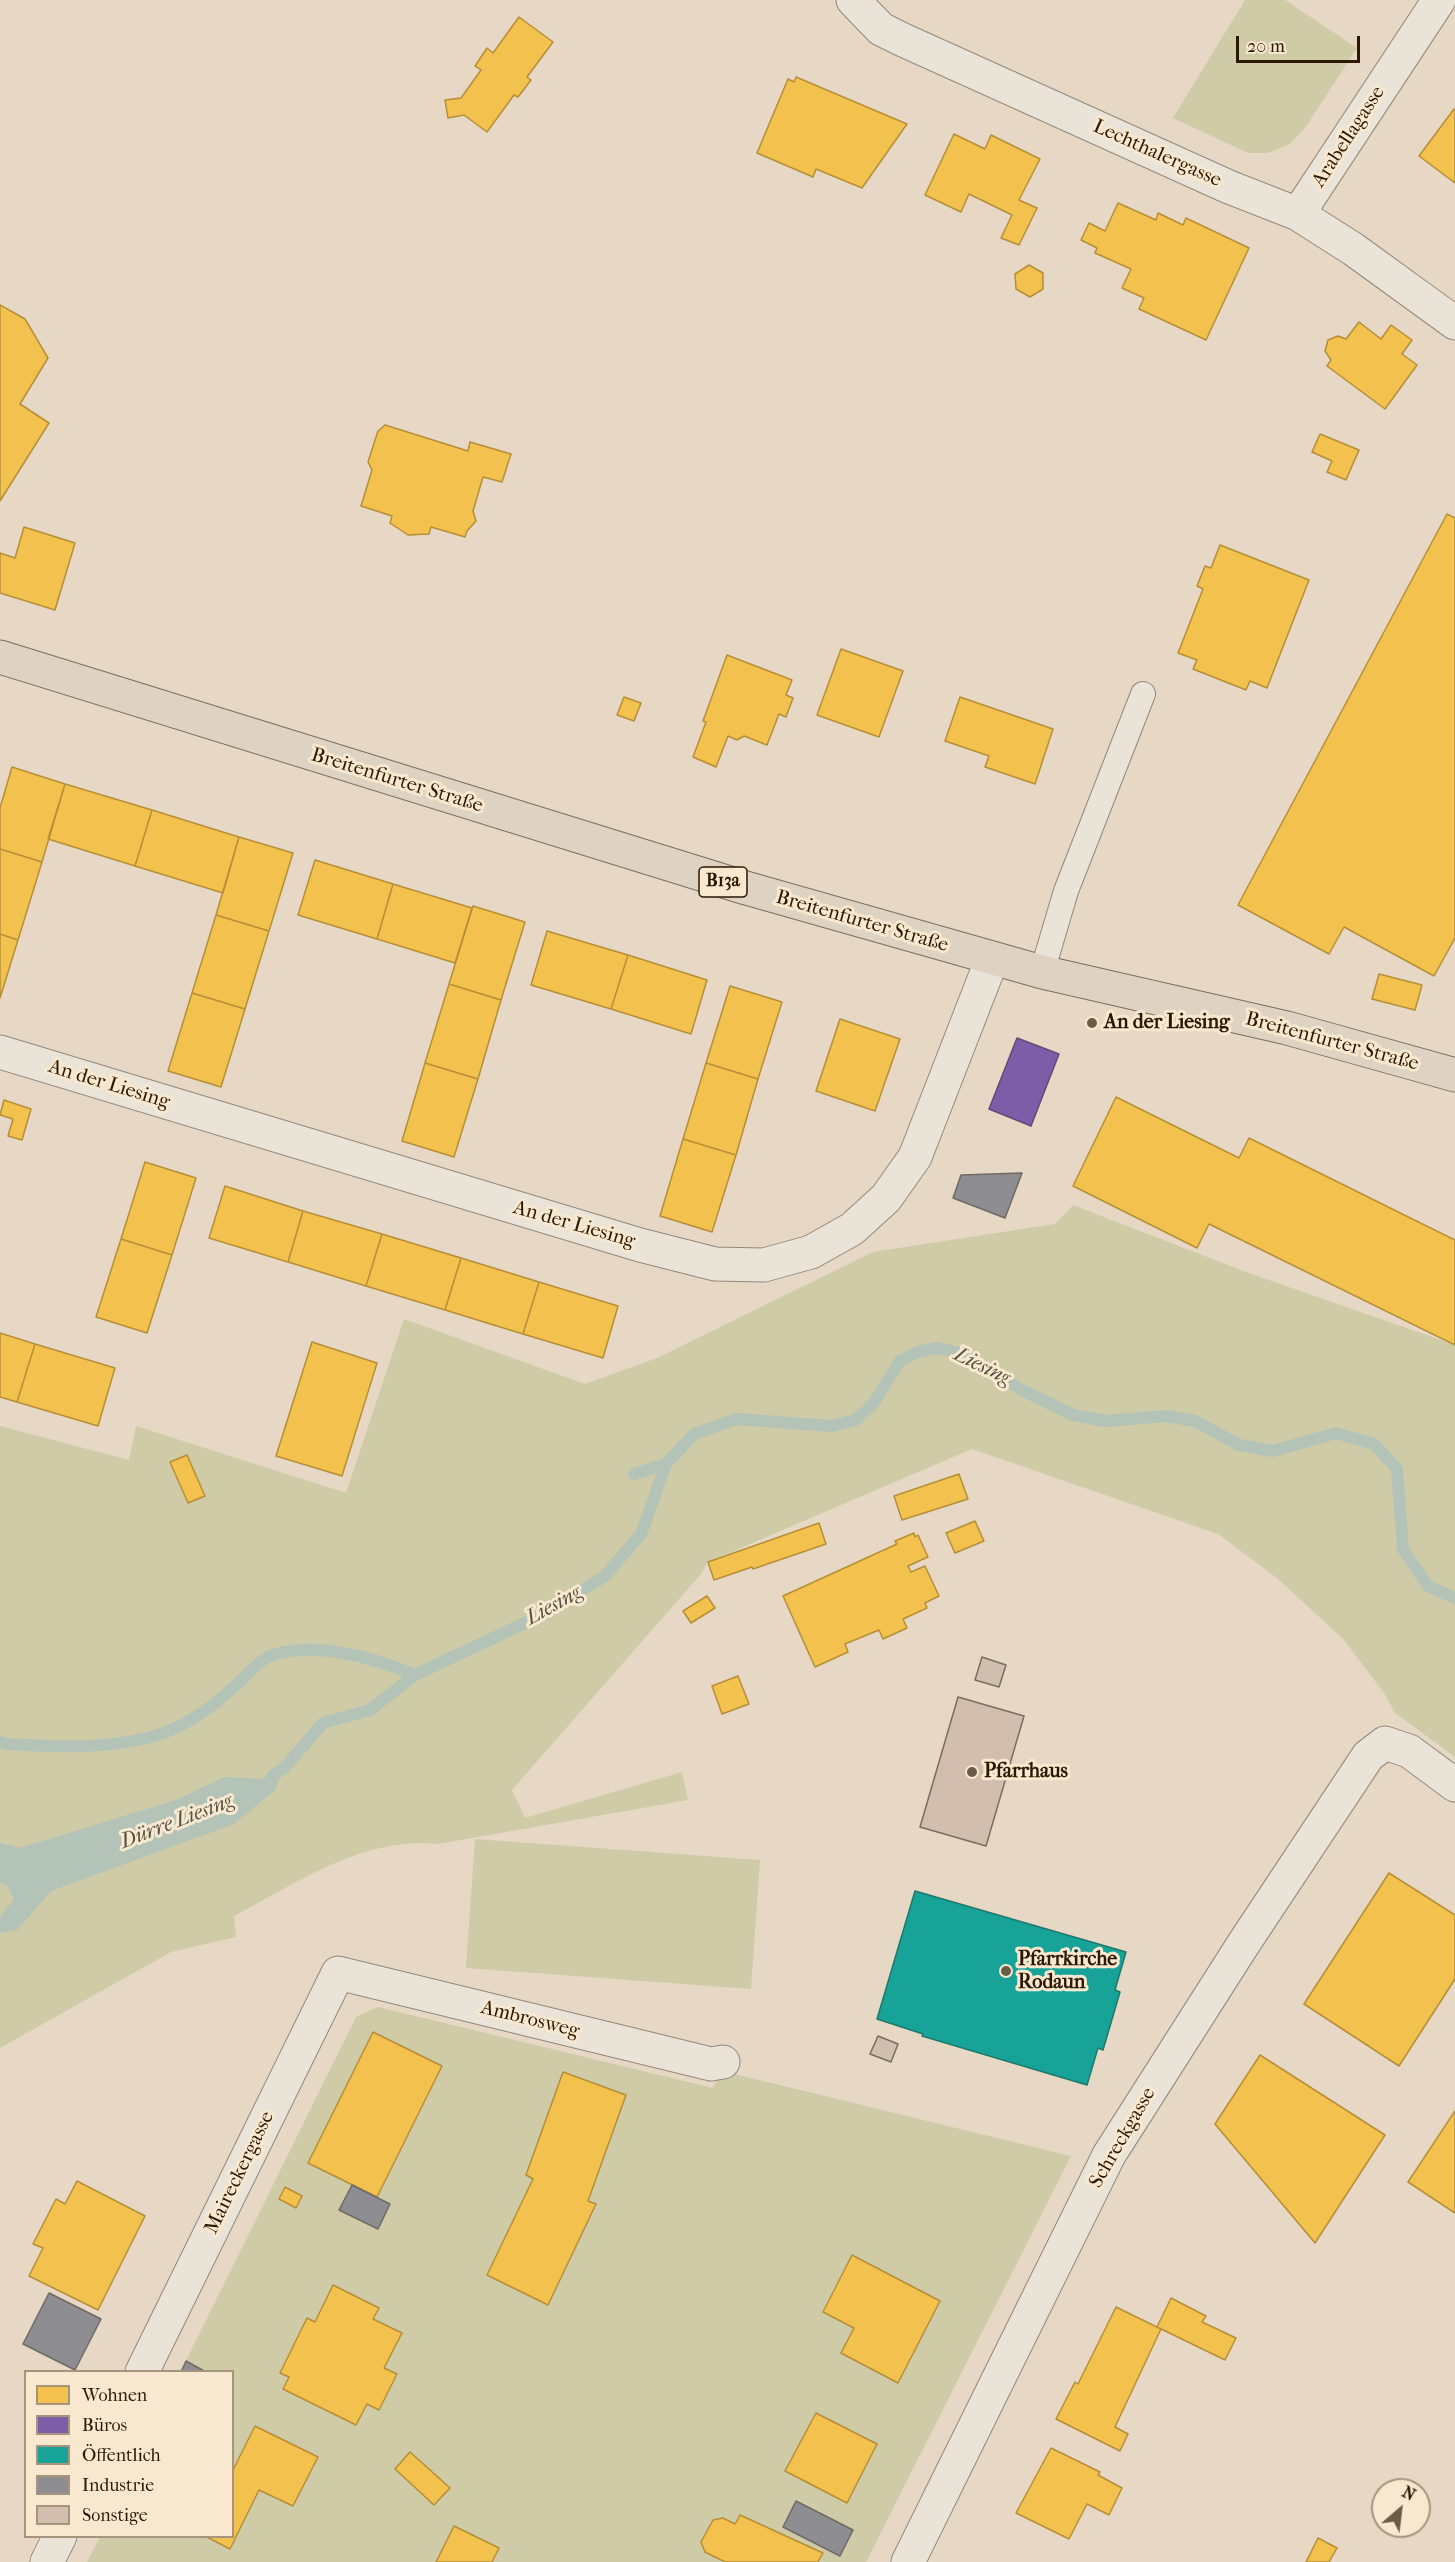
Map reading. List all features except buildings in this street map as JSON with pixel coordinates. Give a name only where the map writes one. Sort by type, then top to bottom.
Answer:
[{"type":"main road","name":"Breitenfurter Straße","points":[[0,657],[746,888],[1042,972],[1287,1028],[1455,1075]]},
{"type":"street","name":"Lechthalergasse","points":[[853,0],[881,29],[901,39],[1229,187],[1298,214],[1353,249],[1455,323]]},
{"type":"street","name":"Arabellagasse","points":[[1298,214],[1439,0]]},
{"type":"street","name":"An der Liesing","points":[[0,1052],[640,1245],[715,1264],[764,1265],[811,1252],[852,1230],[886,1198],[915,1157],[992,958]]},
{"type":"street","name":"Schreckgasse","points":[[908,2562],[1109,2156],[1244,1943],[1368,1756],[1385,1743],[1409,1751],[1455,1785]]},
{"type":"street","name":"Ambrosweg","points":[[338,1973],[711,2064],[723,2062]]},
{"type":"street","name":"Maireckergasse","points":[[143,2370],[338,1973]]},
{"type":"street","points":[[47,2562],[59,2538]]},
{"type":"lane","points":[[1042,972],[1066,891],[1143,694]]},
{"type":"shaded area","points":[[1245,0],[1285,0],[1357,48],[1305,128],[1290,144],[1268,153],[1248,153],[1173,118]]},
{"type":"shaded area","points":[[1073,1205],[1246,1272],[1455,1345],[1455,1757],[1395,1713],[1384,1693],[1344,1640],[1277,1578],[1218,1534],[972,1449],[708,1562],[701,1574],[512,1790],[525,1818],[682,1772],[688,1800],[438,1844],[411,1843],[358,1854],[307,1876],[234,1916],[236,1937],[171,1952],[0,2048],[0,1426],[129,1460],[136,1426],[346,1493],[404,1319],[585,1384],[657,1358],[873,1252],[1055,1224]]},
{"type":"shaded area","points":[[475,1839],[760,1860],[751,1989],[466,1968]]},
{"type":"shaded area","points":[[378,2007],[713,2088],[722,2071],[1071,2156],[866,2562],[87,2562],[99,2538],[234,2538],[234,2370],[181,2370],[356,2017]]},
{"type":"water","name":"Dürre Liesing","points":[[285,1767],[274,1791],[234,1824],[51,1891],[17,1930],[0,1933],[0,1917],[14,1899],[7,1886],[0,1883],[0,1843],[20,1848],[179,1799],[224,1777],[262,1779]]},
{"type":"waterway","name":"Liesing","points":[[272,1776],[285,1767],[323,1723],[370,1710],[415,1675],[546,1613],[605,1576],[641,1534],[666,1464],[694,1434],[737,1419],[832,1426],[855,1420],[873,1404],[900,1361],[917,1352],[937,1348],[961,1353],[1020,1389],[1073,1415],[1105,1421],[1167,1416],[1195,1421],[1239,1445],[1273,1451],[1336,1433],[1374,1444],[1397,1469],[1403,1549],[1428,1586],[1455,1598]]},
{"type":"waterway","points":[[634,1474],[666,1464]]},
{"type":"waterway","points":[[0,1742],[26,1745],[87,1746],[147,1738],[166,1732],[195,1717],[213,1705],[264,1659],[285,1652],[322,1650],[342,1653],[381,1662],[415,1675]]},
{"type":"place","name":"An der Liesing","points":[[1092,1023]]},
{"type":"place","name":"Pfarrhaus","points":[[972,1772]]},
{"type":"place","name":"Pfarrkirche Rodaun","points":[[1006,1971]]}]
